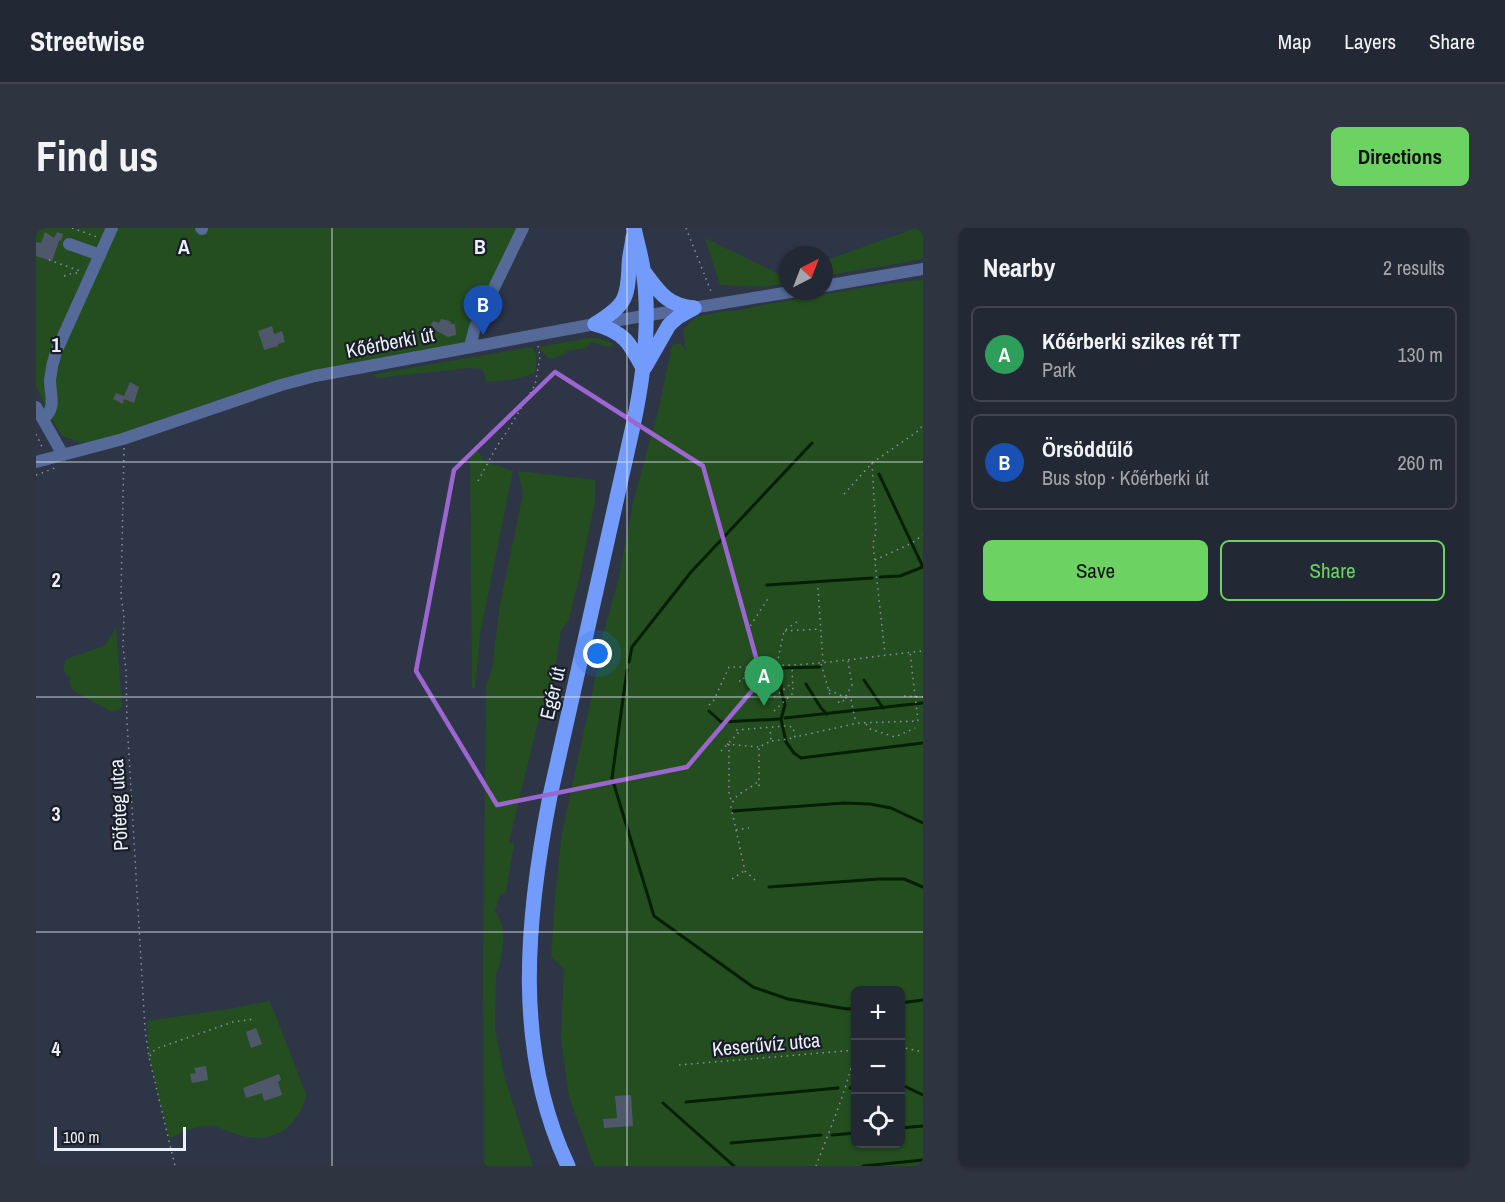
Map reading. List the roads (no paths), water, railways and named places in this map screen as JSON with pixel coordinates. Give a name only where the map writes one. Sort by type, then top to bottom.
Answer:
[{"type":"main road","name":"Egér út","points":[[568,1166],[549,1119],[534,1051],[529,993],[531,919],[550,796],[637,410],[644,369],[646,316],[644,271],[634,228]]},
{"type":"main road","points":[[595,324],[616,310],[624,300],[630,277],[629,265],[634,228]]},
{"type":"main road","points":[[644,271],[668,300],[693,308]]},
{"type":"main road","points":[[644,369],[669,325],[693,308]]},
{"type":"main road","points":[[595,324],[610,328],[620,334],[632,348],[644,369]]},
{"type":"street","points":[[44,419],[52,409],[50,379],[53,360],[112,228]]},
{"type":"street","points":[[470,346],[475,327],[522,228]]},
{"type":"street","points":[[69,244],[100,255]]},
{"type":"street","points":[[833,289],[923,269]]},
{"type":"street","name":"Kőérberki út","points":[[51,461],[281,385],[315,376],[595,324],[716,304],[779,297]]},
{"type":"street","points":[[36,407],[44,419],[51,461]]},
{"type":"waterway","points":[[629,662],[632,647],[691,572],[812,443]]},
{"type":"waterway","points":[[879,474],[923,567]]},
{"type":"waterway","points":[[880,577],[900,576],[923,567]]},
{"type":"waterway","points":[[767,585],[872,578]]},
{"type":"waterway","points":[[820,667],[781,668],[781,690],[785,705],[781,719],[786,742],[794,753],[801,758],[923,743]]},
{"type":"waterway","points":[[627,670],[612,778],[654,916],[753,987],[788,999],[851,1009]]},
{"type":"waterway","points":[[864,680],[883,708]]},
{"type":"waterway","points":[[806,684],[827,714]]},
{"type":"waterway","points":[[785,718],[923,703]]},
{"type":"waterway","points":[[709,711],[721,722],[781,719]]},
{"type":"waterway","points":[[733,811],[844,803],[870,804],[891,808],[923,823]]},
{"type":"waterway","points":[[769,887],[879,879],[904,879],[923,887]]},
{"type":"waterway","points":[[905,1002],[923,1000]]},
{"type":"waterway","points":[[905,1086],[923,1095]]},
{"type":"waterway","points":[[686,1102],[838,1088]]},
{"type":"waterway","points":[[663,1103],[734,1166]]},
{"type":"waterway","points":[[905,1128],[923,1126]]},
{"type":"waterway","points":[[832,1135],[851,1133]]},
{"type":"waterway","points":[[731,1143],[821,1135]]},
{"type":"waterway","points":[[863,1166],[923,1160]]},
{"type":"place","name":"Örsöddűlő","points":[[483,335]]},
{"type":"place","name":"Kőérberki szikes rét TT","points":[[764,706]]}]
